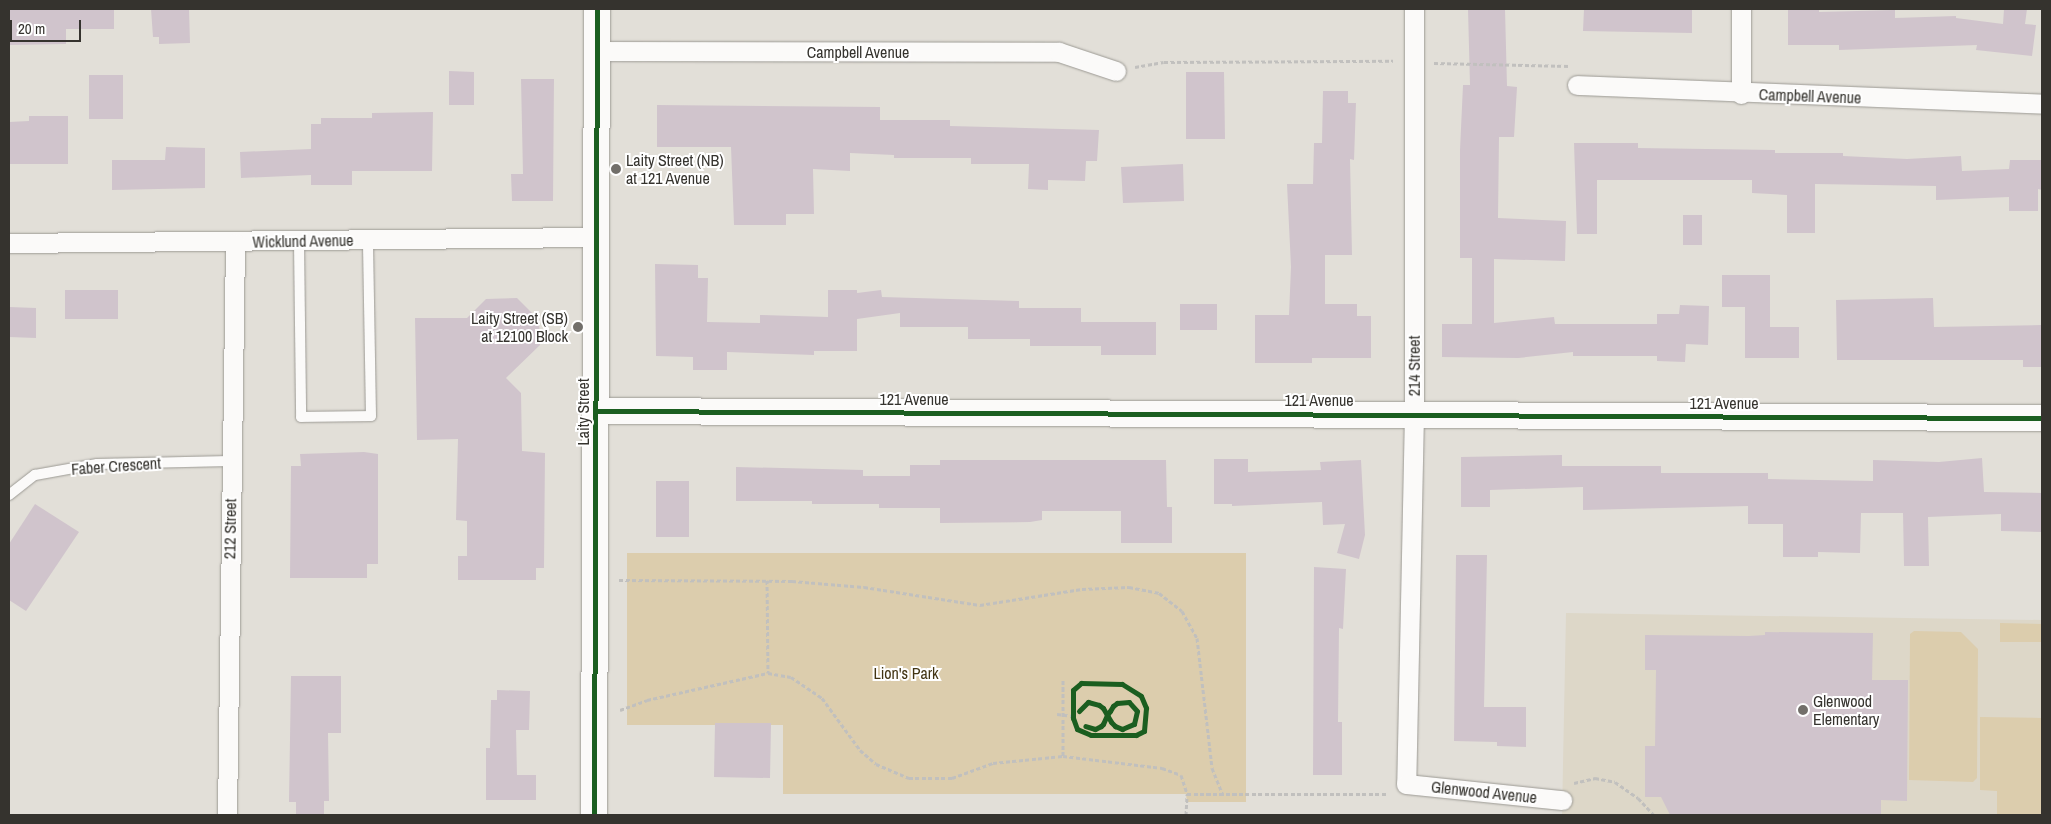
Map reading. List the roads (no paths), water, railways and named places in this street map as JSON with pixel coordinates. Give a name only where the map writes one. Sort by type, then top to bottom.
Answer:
[{"type":"street","name":"Laity Street","points":[[594,815],[597,9]]},
{"type":"street","name":"214 Street","points":[[1400,788],[1414,413],[1414,9]]},
{"type":"street","points":[[1740,94],[1741,9]]},
{"type":"street","name":"Campbell Avenue","points":[[597,51],[1059,52],[1116,71]]},
{"type":"street","name":"Campbell Avenue","points":[[1577,85],[1740,94],[2042,104]]},
{"type":"street","name":"Wicklund Avenue","points":[[9,242],[235,243],[596,237]]},
{"type":"street","name":"212 Street","points":[[226,815],[230,461],[235,243]]},
{"type":"street","name":"121 Avenue","points":[[596,411],[1414,413],[2042,418]]},
{"type":"street","name":"Glenwood Avenue","points":[[1400,788],[1564,792]]},
{"type":"lane","points":[[299,242],[301,417],[371,416],[368,240]]},
{"type":"lane","name":"Faber Crescent","points":[[9,495],[35,475],[97,464],[230,461]]},
{"type":"place","name":"Laity Street (NB) at 121 Avenue","points":[[616,169]]},
{"type":"place","name":"Laity Street (SB) at 12100 Block","points":[[578,327]]},
{"type":"place","name":"Glenwood Elementary","points":[[1803,710]]},
{"type":"park label","name":"Lion's Park","points":[[906,673]]}]
